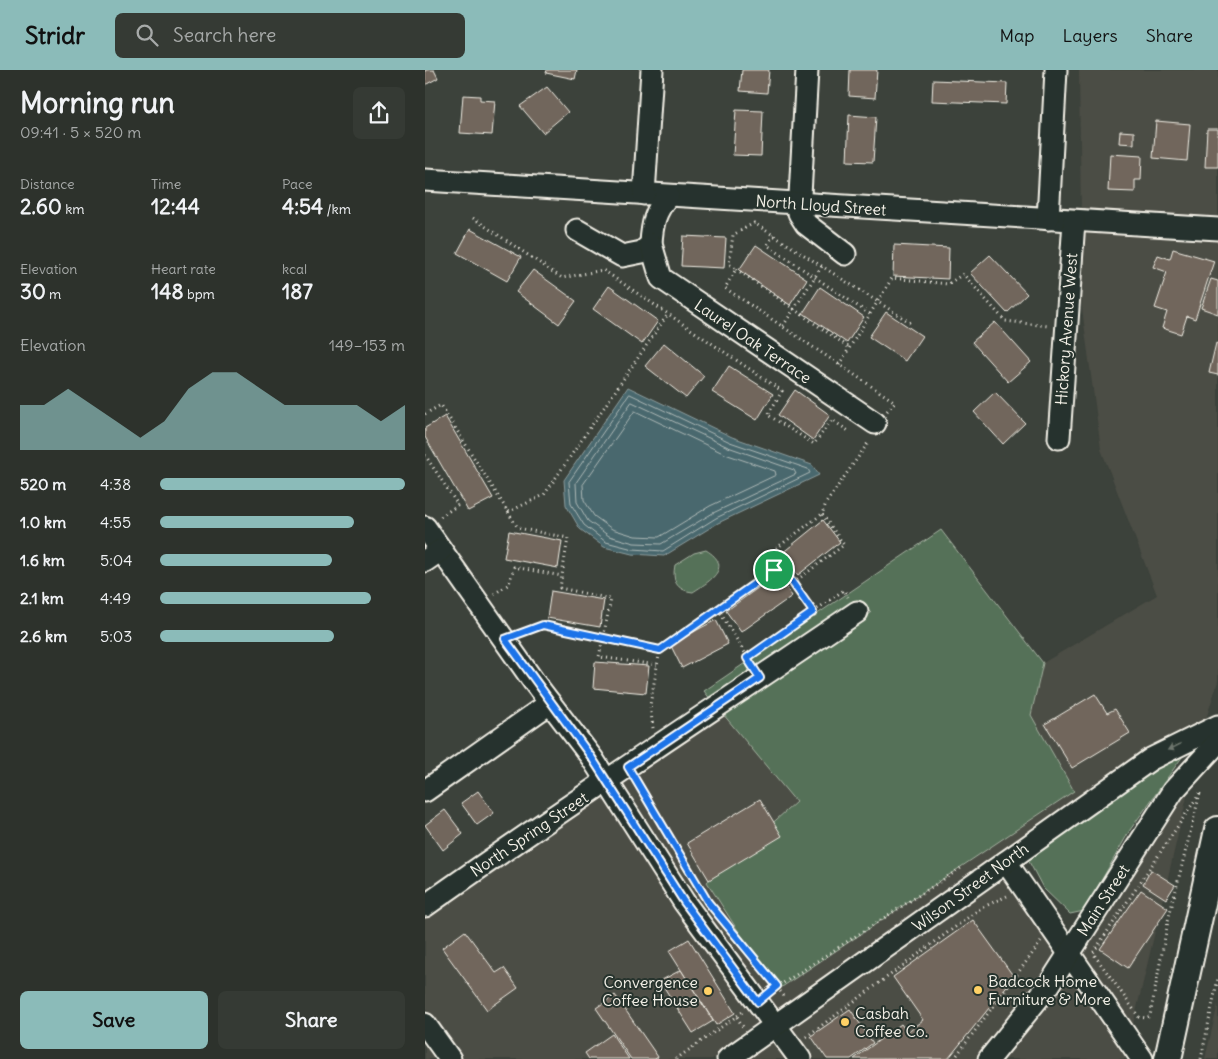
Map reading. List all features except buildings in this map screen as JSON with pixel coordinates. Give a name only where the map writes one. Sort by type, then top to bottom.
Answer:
[{"type":"main road","points":[[1168,1059],[1211,895],[1218,830]]},
{"type":"street","points":[[644,194],[652,70]]},
{"type":"street","points":[[807,70],[798,204],[799,213],[807,224],[845,254]]},
{"type":"street","points":[[1048,214],[1056,70]]},
{"type":"street","name":"North Lloyd Street","points":[[425,180],[798,204],[1048,214],[1074,221],[1218,230]]},
{"type":"street","name":"Laurel Oak Terrace","points":[[668,196],[658,207],[652,221],[651,244],[661,278],[871,433]]},
{"type":"street","name":"Hickory Avenue West","points":[[1059,438],[1074,221]]},
{"type":"street","points":[[577,230],[622,256],[642,252],[651,244]]},
{"type":"street","points":[[425,527],[433,556],[479,604],[550,703],[571,729],[607,781],[684,902],[795,1053]]},
{"type":"street","name":"North Spring Street","points":[[425,906],[559,810],[607,781],[857,612]]},
{"type":"street","points":[[425,791],[550,703]]},
{"type":"street","name":"Wilson Street North","points":[[728,1059],[776,1027],[1151,759],[1218,726]]},
{"type":"street","name":"Main Street","points":[[989,1059],[1049,985],[1173,791],[1218,742]]},
{"type":"street","points":[[1006,862],[1142,1059]]},
{"type":"street","points":[[425,1024],[447,1058]]},
{"type":"path","points":[[774,235],[767,245],[871,315]]},
{"type":"path","points":[[783,326],[821,266]]},
{"type":"path","points":[[736,269],[850,348]]},
{"type":"path","points":[[839,364],[871,315],[892,278],[948,284],[963,274],[1005,321],[1066,328]]},
{"type":"path","points":[[508,512],[544,495],[669,314]]},
{"type":"path","points":[[425,414],[441,405],[518,528],[568,538],[560,588],[611,599],[599,658],[657,665]]},
{"type":"path","points":[[774,570],[774,550],[822,514],[826,503],[863,450],[871,433]]},
{"type":"path","points":[[425,455],[458,504],[425,527]]},
{"type":"path","points":[[793,583],[844,545],[822,514]]},
{"type":"path","points":[[479,604],[509,584],[514,567],[562,576]]},
{"type":"path","points":[[655,748],[650,704],[660,650],[774,570],[785,572],[827,633]]},
{"type":"path","points":[[747,658],[844,590],[857,612]]},
{"type":"path","points":[[718,609],[760,678]]},
{"type":"path","points":[[505,639],[543,625],[660,650]]},
{"type":"path","points":[[628,767],[703,893]]},
{"type":"path","points":[[1200,793],[1168,922],[1150,1016],[1146,1018],[1139,1017],[1093,953],[1191,804],[1200,793]]},
{"type":"path","points":[[676,1059],[758,1002],[777,986],[966,865]]},
{"type":"path","points":[[795,1053],[811,1033],[981,908],[1007,896],[1012,904]]},
{"type":"path","points":[[721,917],[777,986],[811,1033]]},
{"type":"path","points":[[955,1059],[1040,943],[1035,935]]},
{"type":"path","points":[[1201,1059],[1218,978]]},
{"type":"shaded area","points":[[1079,70],[1218,70],[1218,221],[1081,212]]},
{"type":"shaded area","points":[[1083,230],[1218,238],[1218,681],[1205,722],[778,1014],[692,898],[619,784],[723,714],[796,802],[708,882],[1074,791],[1031,715],[1043,663],[1157,595],[1101,449],[1081,301]]},
{"type":"shaded area","points":[[1189,788],[1132,1029],[1080,953],[1181,796]]},
{"type":"shaded area","points":[[603,794],[763,1025],[712,1059],[461,1059],[425,1007],[425,917],[566,817]]},
{"type":"shaded area","points":[[1003,875],[1057,954],[1040,980],[977,1059],[811,1059],[789,1029]]},
{"type":"shaded area","points":[[1069,971],[1126,1053],[1125,1059],[1001,1059]]},
{"type":"shaded area","points":[[1218,1004],[1218,1059],[1205,1059]]},
{"type":"shaded area","points":[[774,1039],[788,1059],[745,1059]]},
{"type":"shaded area","points":[[425,1040],[438,1059],[425,1059]]},
{"type":"green space","points":[[941,530],[1043,663],[1031,715],[1074,791],[776,991],[707,882],[796,802],[723,714],[871,613],[858,600],[711,700],[704,691]]},
{"type":"green space","points":[[706,550],[718,562],[719,568],[716,573],[693,592],[679,587],[674,576],[675,565],[694,553]]},
{"type":"green space","points":[[1185,753],[1130,830],[1084,911],[1070,914],[1043,888],[1025,854],[1102,796]]},
{"type":"water","points":[[628,387],[732,437],[812,465],[819,475],[718,523],[664,556],[632,554],[604,547],[580,529],[566,505],[564,480]]},
{"type":"place","name":"Badcock Home Furniture & More","points":[[978,990]]},
{"type":"place","name":"Convergence Coffee House","points":[[708,991]]},
{"type":"place","name":"Casbah Coffee Co.","points":[[845,1022]]},
{"type":"route","points":[[774,570],[785,572],[813,612],[747,658],[760,678],[628,767],[708,902],[777,986],[758,1002],[684,902],[592,758],[534,682],[505,639],[543,625],[660,650],[774,570]]}]
